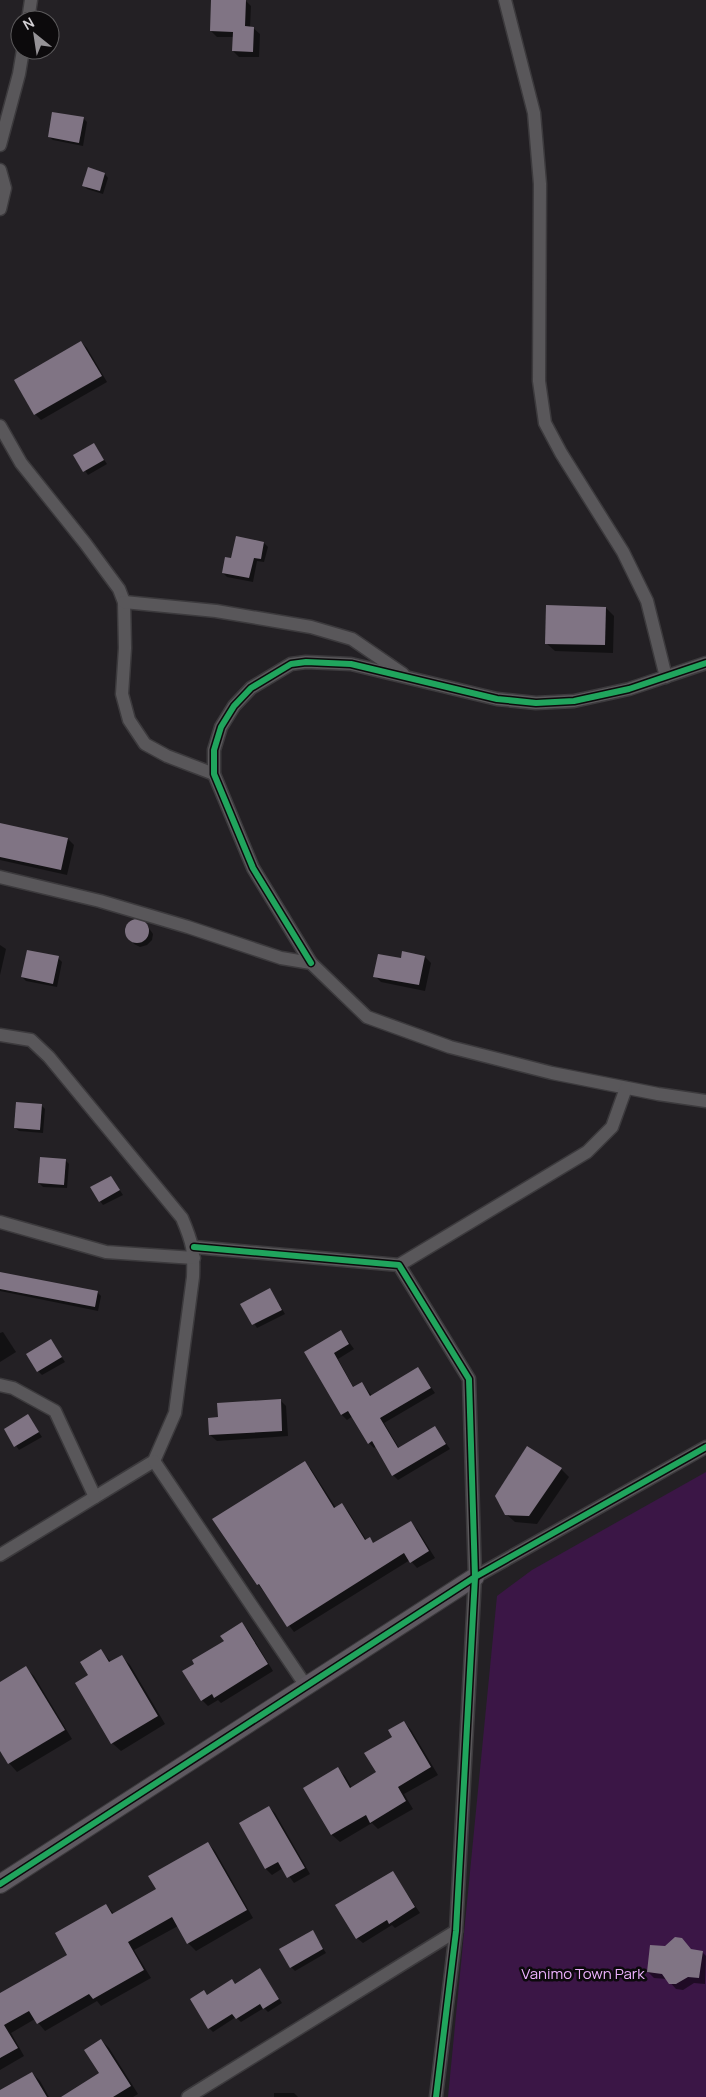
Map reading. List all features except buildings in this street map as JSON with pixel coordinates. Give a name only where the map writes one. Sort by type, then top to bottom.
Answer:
[{"type":"street","points":[[505,0],[534,113],[540,184],[539,381],[545,423],[561,453],[623,552],[647,601],[666,677]]},
{"type":"street","points":[[0,145],[21,60]]},
{"type":"street","points":[[0,170],[5,188],[0,209]]},
{"type":"street","points":[[0,426],[21,463],[119,589],[124,602],[125,648],[122,694],[129,720],[145,744],[167,756],[214,774]]},
{"type":"street","points":[[124,602],[216,611],[310,627],[352,639],[409,678]]},
{"type":"street","points":[[706,663],[620,691],[574,701],[536,703],[497,700],[351,664],[306,662],[291,664],[278,670],[251,688],[234,706],[221,727],[214,750],[214,774],[253,868],[311,964],[367,1017],[450,1047],[552,1073],[626,1088],[706,1101]]},
{"type":"street","points":[[0,877],[100,901],[188,927],[281,958],[311,964]]},
{"type":"street","points":[[0,1035],[31,1040],[49,1057],[182,1218],[194,1252],[193,1277],[174,1413],[154,1461],[0,1555]]},
{"type":"street","points":[[0,1222],[106,1252],[194,1252],[399,1265],[587,1152],[612,1127],[626,1088]]},
{"type":"street","points":[[399,1265],[470,1379],[475,1577],[456,1931],[436,2097]]},
{"type":"street","points":[[0,1385],[13,1388],[55,1411],[95,1497]]},
{"type":"street","points":[[0,1884],[475,1577],[706,1447]]},
{"type":"street","points":[[154,1461],[306,1686]]},
{"type":"street","points":[[188,2097],[456,1931]]},
{"type":"green space","name":"Vanimo Town Park","points":[[706,1472],[706,2097],[448,2097],[497,1596],[532,1570]]},
{"type":"cycle path","points":[[311,963],[253,868],[214,774],[214,750],[221,727],[234,706],[251,688],[291,664],[306,662],[351,664],[497,699],[536,703],[574,701],[629,689],[706,663]]},
{"type":"cycle path","points":[[194,1247],[399,1265],[469,1379],[475,1577],[456,1931],[436,2097]]},
{"type":"cycle path","points":[[0,1884],[475,1577],[706,1447]]}]
